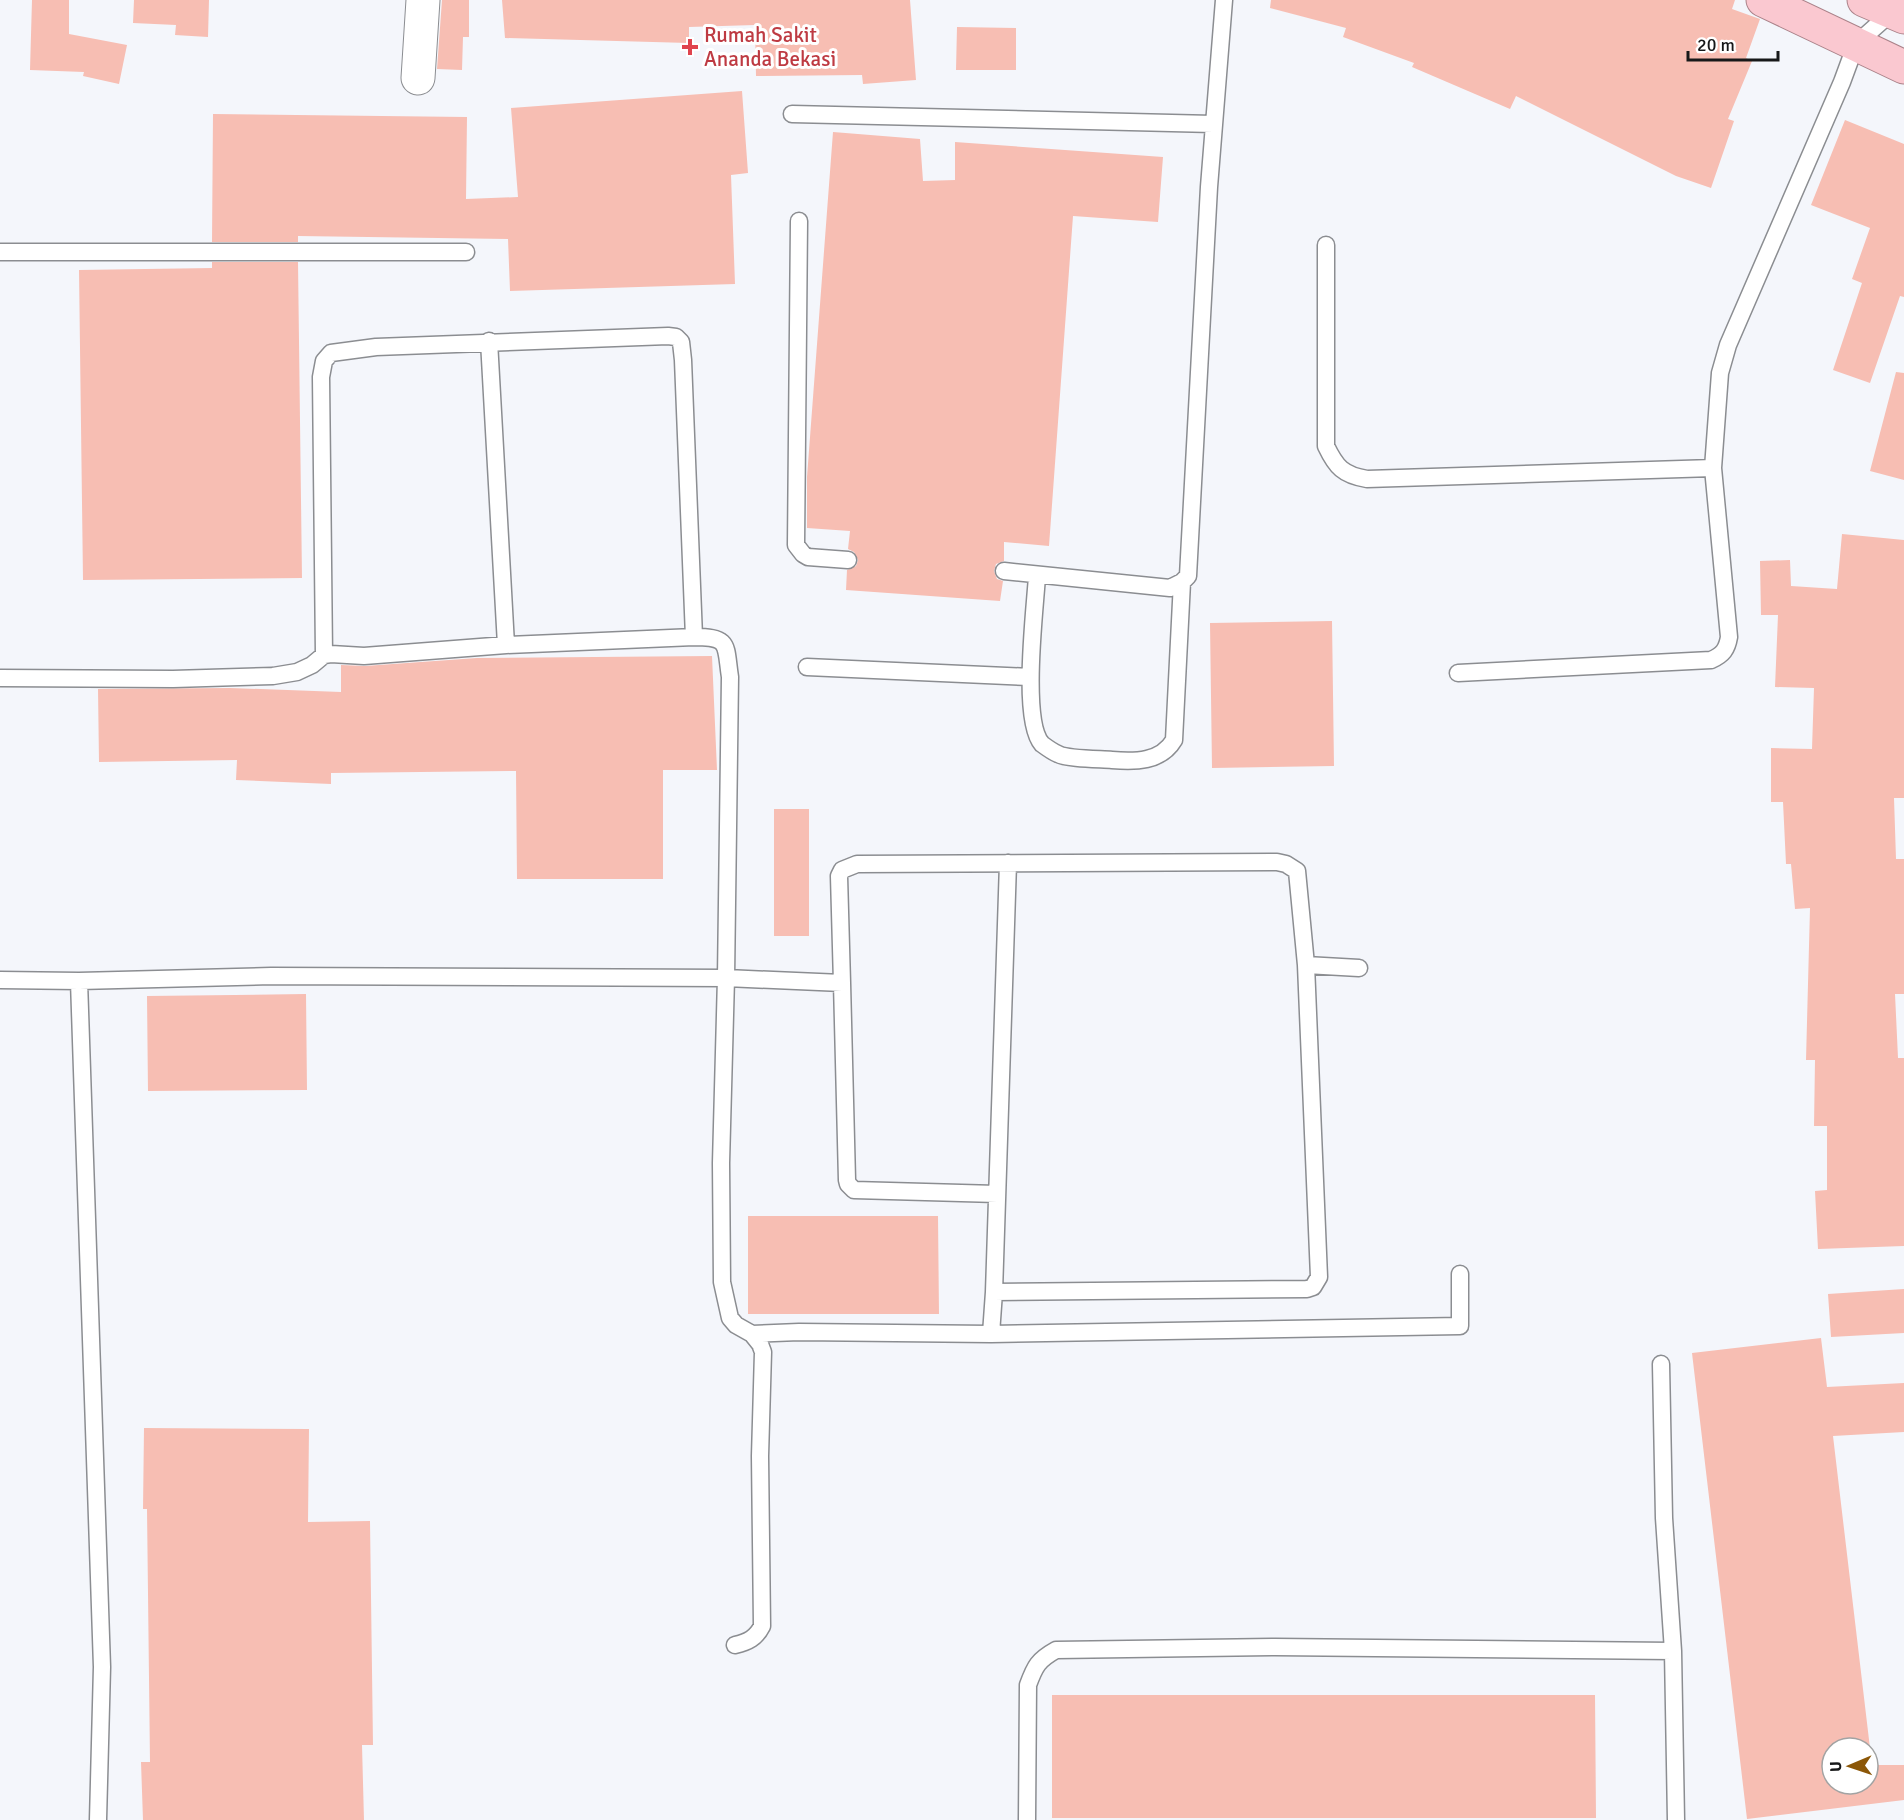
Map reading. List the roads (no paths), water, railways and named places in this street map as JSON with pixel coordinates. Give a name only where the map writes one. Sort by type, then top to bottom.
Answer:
[{"type":"highway","points":[[1764,0],[1904,67]]},
{"type":"street","points":[[418,78],[423,0]]},
{"type":"lane","points":[[1004,571],[1170,588],[1188,576],[1213,124],[1224,0]]},
{"type":"lane","points":[[1458,673],[1712,660],[1719,657],[1727,645],[1729,637],[1713,468],[1720,373],[1725,351],[1842,82],[1856,44],[1887,10]]},
{"type":"lane","points":[[792,114],[1213,124]]},
{"type":"lane","points":[[799,221],[796,545],[808,557],[848,560]]},
{"type":"lane","points":[[1326,245],[1326,446],[1341,470],[1353,477],[1378,479],[1713,468]]},
{"type":"lane","points":[[0,252],[466,252]]},
{"type":"lane","points":[[324,655],[321,377],[324,361],[331,353],[376,347],[489,341],[668,336],[676,337],[681,342],[694,637]]},
{"type":"lane","points":[[489,341],[506,645]]},
{"type":"lane","points":[[1037,576],[1030,677],[1031,716],[1041,743],[1060,755],[1126,761],[1156,757],[1169,748],[1174,740],[1182,582]]},
{"type":"lane","points":[[0,678],[173,679],[273,676],[297,672],[312,665],[324,655],[364,656],[506,645],[694,637],[717,638],[723,642],[726,646],[730,677],[721,1163],[722,1282],[730,1318],[736,1325],[752,1334],[760,1344],[764,1362],[760,1456],[762,1626],[752,1639],[735,1645]]},
{"type":"lane","points":[[807,667],[1030,677]]},
{"type":"lane","points":[[994,1292],[1307,1289],[1313,1287],[1320,1277],[1306,964],[1297,871],[1286,864],[1277,862],[857,864],[842,870],[839,876],[848,1184],[854,1190],[997,1194]]},
{"type":"lane","points":[[991,1334],[1008,864]]},
{"type":"lane","points":[[1306,964],[1359,968]]},
{"type":"lane","points":[[0,980],[79,981],[271,976],[726,978],[842,983]]},
{"type":"lane","points":[[79,981],[102,1667],[98,1820]]},
{"type":"lane","points":[[752,1334],[810,1332],[991,1334],[1460,1326],[1460,1275]]},
{"type":"lane","points":[[1661,1364],[1665,1518],[1673,1651],[1676,1820]]},
{"type":"lane","points":[[1027,1820],[1028,1685],[1036,1665],[1056,1650],[1275,1647],[1673,1651]]},
{"type":"place","name":"Rumah Sakit Ananda Bekasi","points":[[690,47]]}]
